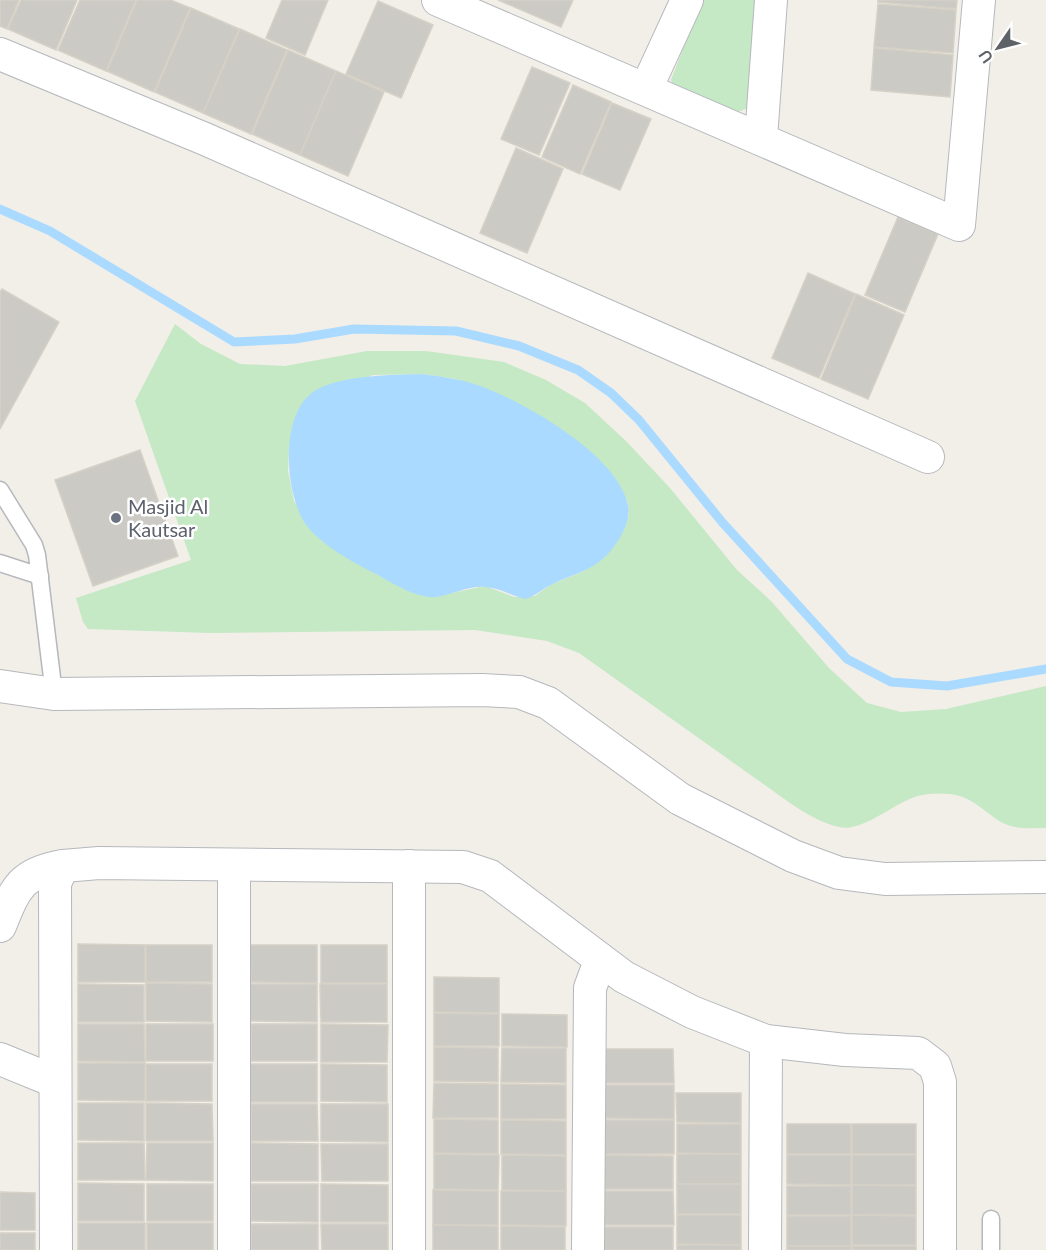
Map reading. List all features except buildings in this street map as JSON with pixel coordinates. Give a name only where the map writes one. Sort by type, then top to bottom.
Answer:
[{"type":"street","points":[[646,89],[687,0]]},
{"type":"street","points":[[761,138],[771,0]]},
{"type":"street","points":[[453,3],[959,225],[979,0]]},
{"type":"street","points":[[0,54],[205,139],[928,457]]},
{"type":"street","points":[[0,686],[54,694],[482,690],[519,692],[548,703],[680,799],[793,856],[839,873],[885,879],[1046,877]]},
{"type":"street","points":[[0,926],[16,888],[31,874],[63,866],[99,863],[463,867],[490,876],[600,961],[656,995],[766,1041],[845,1050],[908,1051],[927,1059],[935,1066],[940,1089],[940,1250]]},
{"type":"street","points":[[234,865],[234,1250]]},
{"type":"street","points":[[56,1250],[55,883],[63,866]]},
{"type":"street","points":[[409,866],[409,1250]]},
{"type":"street","points":[[588,1250],[590,988],[600,961]]},
{"type":"street","points":[[765,1250],[766,1041]]},
{"type":"street","points":[[0,1059],[54,1081]]},
{"type":"lane","points":[[0,490],[34,545],[40,576],[54,694]]},
{"type":"lane","points":[[0,563],[40,576]]},
{"type":"lane","points":[[991,1219],[991,1250]]},
{"type":"green space","points":[[702,0],[759,0],[748,108],[735,113],[673,85],[671,80]]},
{"type":"green space","points":[[175,324],[201,344],[240,364],[285,366],[367,351],[426,351],[504,362],[546,380],[585,403],[627,442],[670,488],[737,570],[771,601],[829,668],[867,703],[901,712],[946,709],[1046,686],[1046,828],[1006,825],[965,798],[942,793],[926,794],[909,799],[858,826],[848,828],[826,823],[790,803],[579,653],[547,641],[475,630],[210,633],[88,629],[83,622],[76,598],[191,560],[135,401]],"holes":[[[422,374],[456,379],[610,472],[628,503],[629,515],[624,529],[605,557],[582,572],[550,585],[535,596],[514,597],[488,587],[480,587],[434,597],[421,595],[376,574],[321,540],[294,501],[288,471],[289,446],[300,408],[373,375]]]},
{"type":"water","points":[[422,374],[472,383],[526,407],[570,435],[608,469],[621,487],[629,512],[623,533],[605,557],[587,569],[525,599],[496,589],[480,587],[430,597],[406,590],[359,565],[331,548],[314,534],[299,512],[293,495],[290,475],[291,433],[296,415],[305,399],[318,389],[341,381]]},
{"type":"waterway","points":[[0,209],[50,231],[234,342],[295,339],[354,329],[456,331],[519,346],[578,370],[611,393],[639,420],[722,522],[847,659],[891,682],[947,686],[1046,669]]},
{"type":"place","name":"Masjid Al Kautsar","points":[[116,518]]}]
